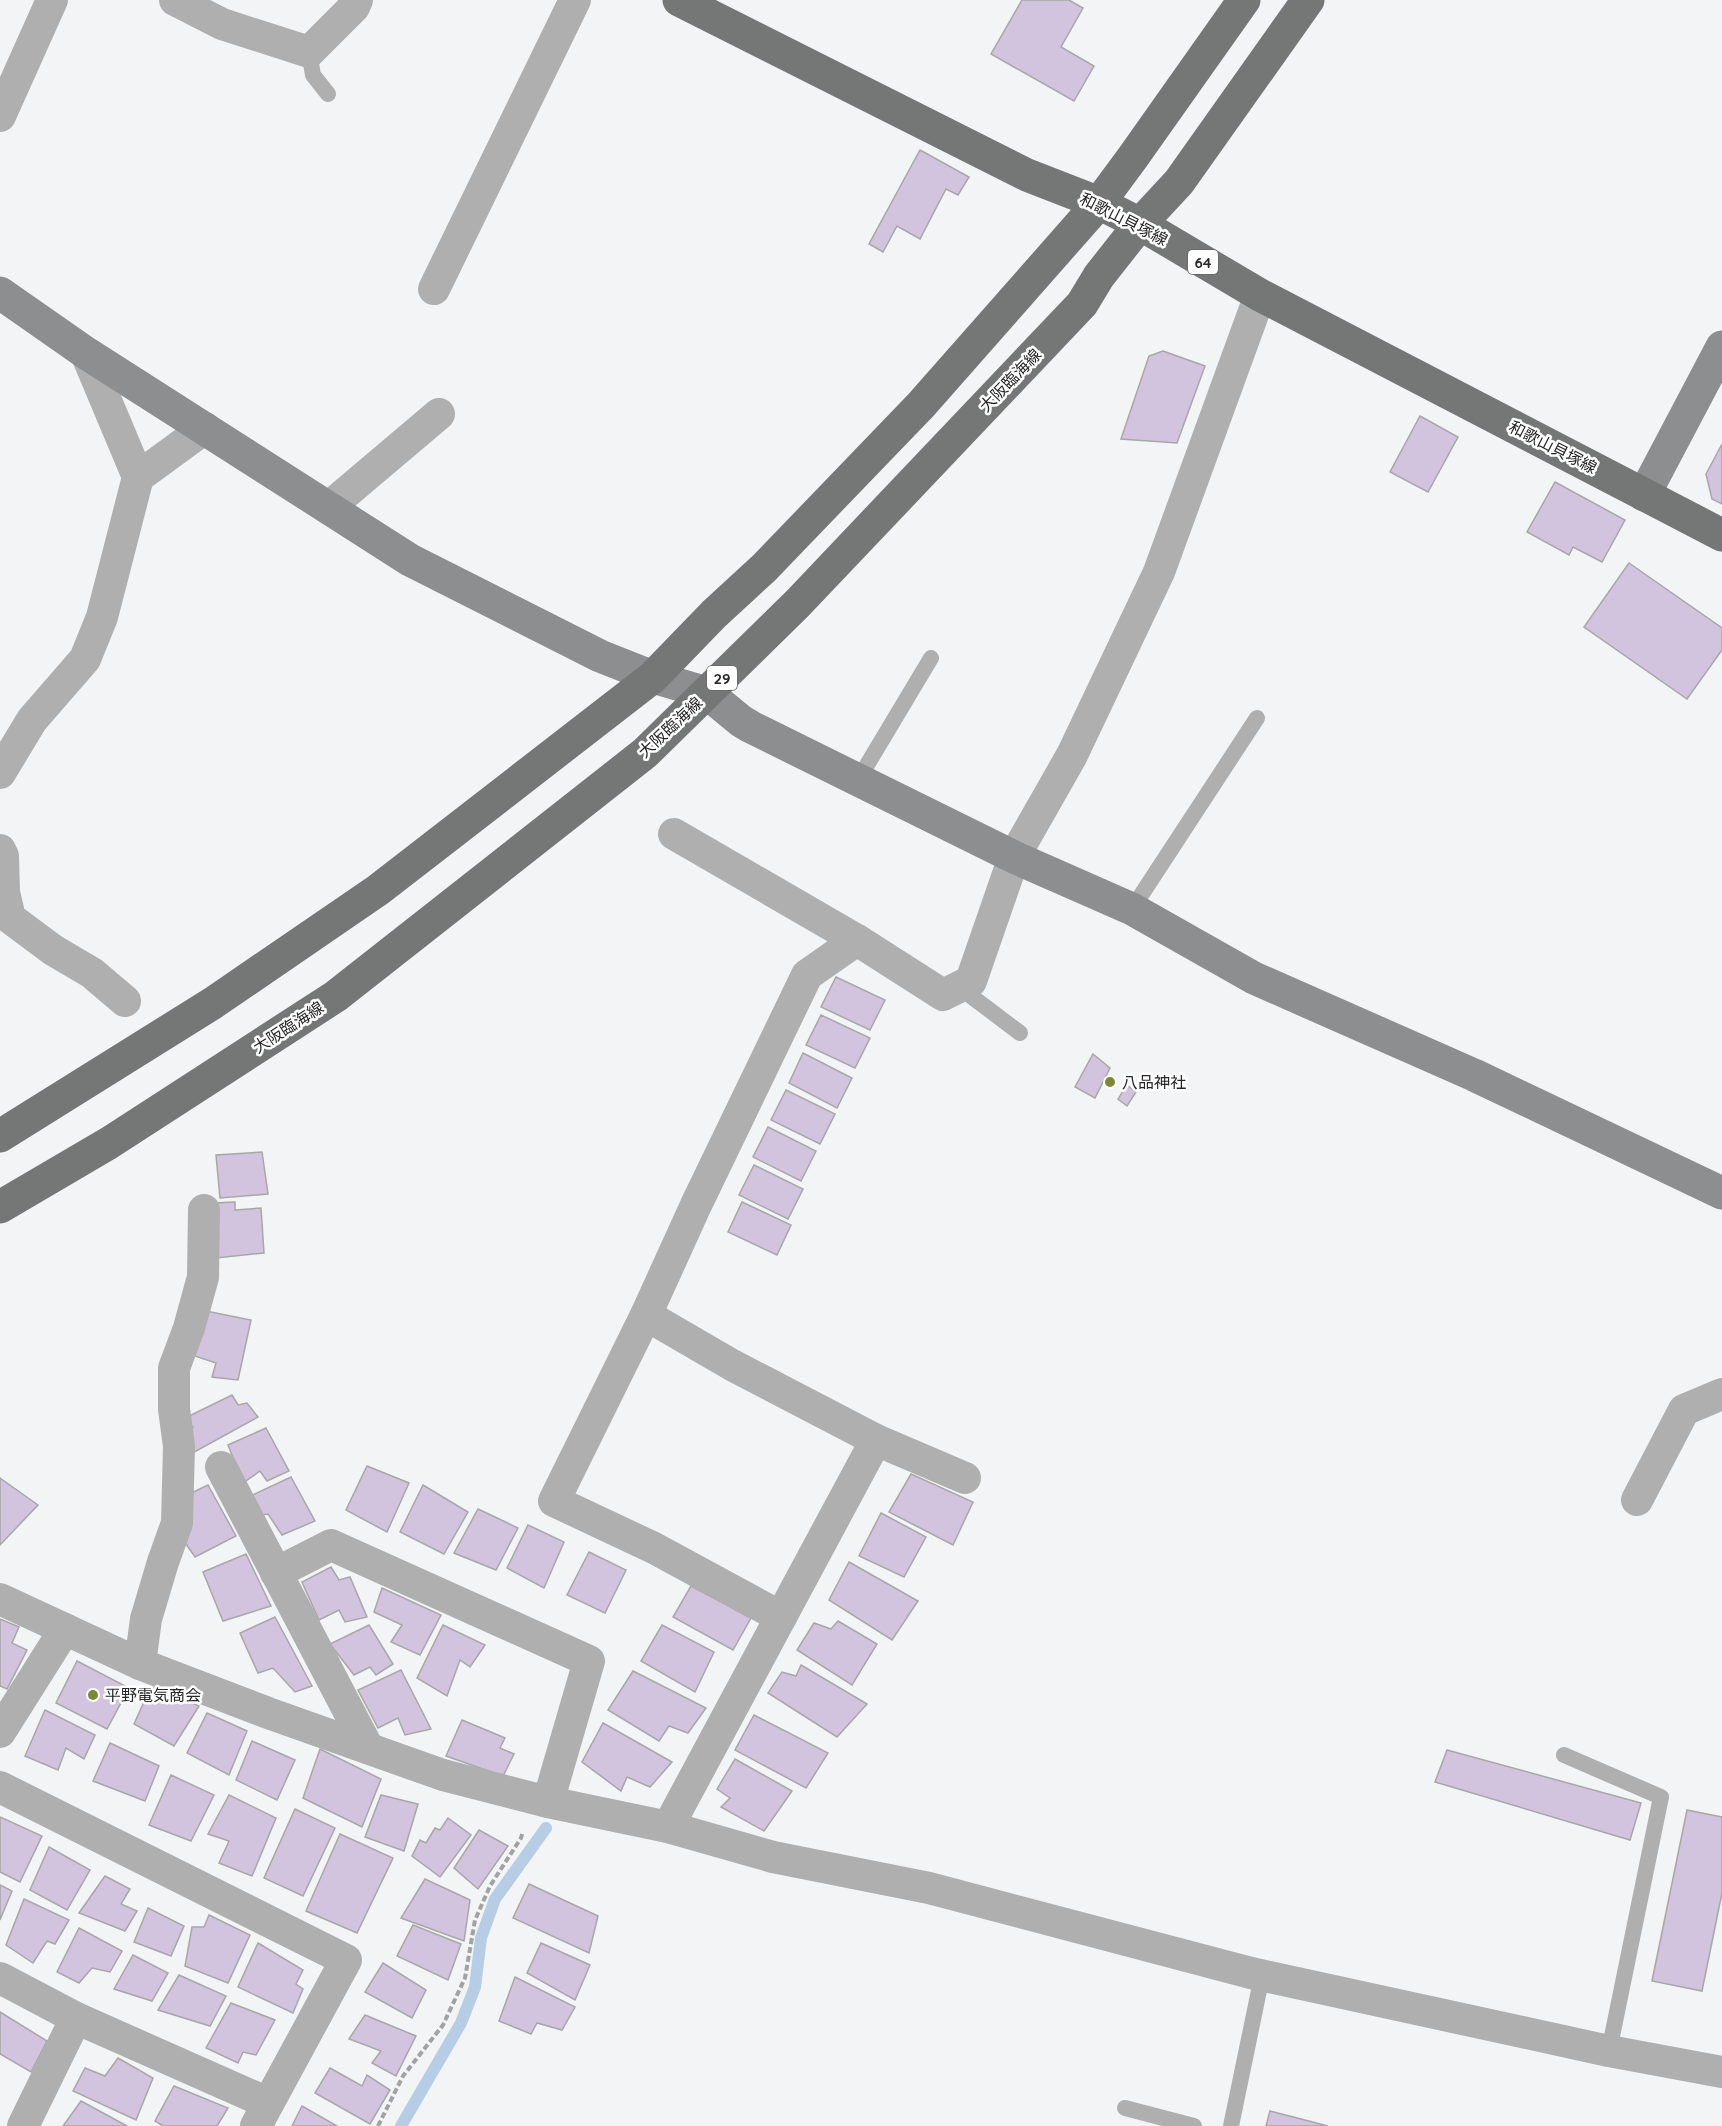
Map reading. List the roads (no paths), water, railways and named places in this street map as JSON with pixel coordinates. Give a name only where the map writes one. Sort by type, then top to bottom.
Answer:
[{"type":"main road","name":"和歌山貝塚線","points":[[679,0],[1027,175],[1099,203],[1140,224],[1260,295],[1722,535]]},
{"type":"main road","points":[[0,1136],[213,1003],[378,890],[653,677],[714,614],[764,568],[921,405],[1099,203],[1244,0]]},
{"type":"main road","name":"大阪臨海線","points":[[0,1207],[109,1143],[336,996],[645,753],[798,603],[1082,304],[1099,276],[1140,224],[1179,182],[1308,0]]},
{"type":"street","points":[[0,116],[52,0]]},
{"type":"street","points":[[174,0],[222,24],[309,52],[354,7],[357,0]]},
{"type":"street","points":[[434,289],[575,0]]},
{"type":"street","points":[[0,293],[86,353],[410,560],[600,656],[653,677],[707,693],[741,721],[1014,857],[1132,909],[1254,978],[1473,1075],[1722,1193]]},
{"type":"street","points":[[674,834],[857,940],[943,995],[971,981],[1014,857],[1072,755],[1159,572],[1260,295]]},
{"type":"street","points":[[1644,495],[1722,347]]},
{"type":"street","points":[[0,773],[32,720],[85,659],[102,617],[138,477],[86,353]]},
{"type":"street","points":[[328,508],[438,414]]},
{"type":"street","points":[[138,477],[205,428]]},
{"type":"street","points":[[0,850],[3,856],[4,892],[10,918],[53,950],[92,974],[125,1001]]},
{"type":"street","points":[[781,1617],[654,1548],[554,1501],[646,1315],[696,1205],[807,975],[857,940]]},
{"type":"street","points":[[140,1664],[147,1619],[177,1523],[179,1446],[174,1409],[174,1368],[189,1328],[203,1277],[204,1210]]},
{"type":"street","points":[[646,1315],[732,1365],[876,1440],[965,1478]]},
{"type":"street","points":[[1637,1500],[1684,1410],[1722,1394]]},
{"type":"street","points":[[668,1827],[876,1440]]},
{"type":"street","points":[[220,1467],[368,1748]]},
{"type":"street","points":[[276,1573],[331,1545],[589,1662],[541,1800]]},
{"type":"street","points":[[0,1599],[140,1664],[268,1713],[443,1775],[541,1800],[668,1827],[774,1857],[929,1888],[1262,1976],[1609,2051],[1722,2072]]},
{"type":"street","points":[[0,1732],[65,1629]]},
{"type":"street","points":[[0,1787],[346,1960],[262,2115],[0,1978]]},
{"type":"street","points":[[23,2126],[76,2018]]},
{"type":"lane","points":[[309,52],[313,75],[328,94]]},
{"type":"lane","points":[[858,780],[931,658]]},
{"type":"lane","points":[[1132,909],[1257,718]]},
{"type":"lane","points":[[959,987],[1020,1033]]},
{"type":"lane","points":[[1564,1755],[1661,1797],[1609,2051]]},
{"type":"lane","points":[[1231,2126],[1262,1976]]},
{"type":"lane","points":[[1125,2108],[1194,2126]]},
{"type":"waterway","points":[[401,2126],[461,2023],[475,1987],[481,1938],[495,1899],[546,1828]]},
{"type":"place","name":"八品神社","points":[[1110,1082]]},
{"type":"place","name":"平野電気商会","points":[[93,1695]]}]
